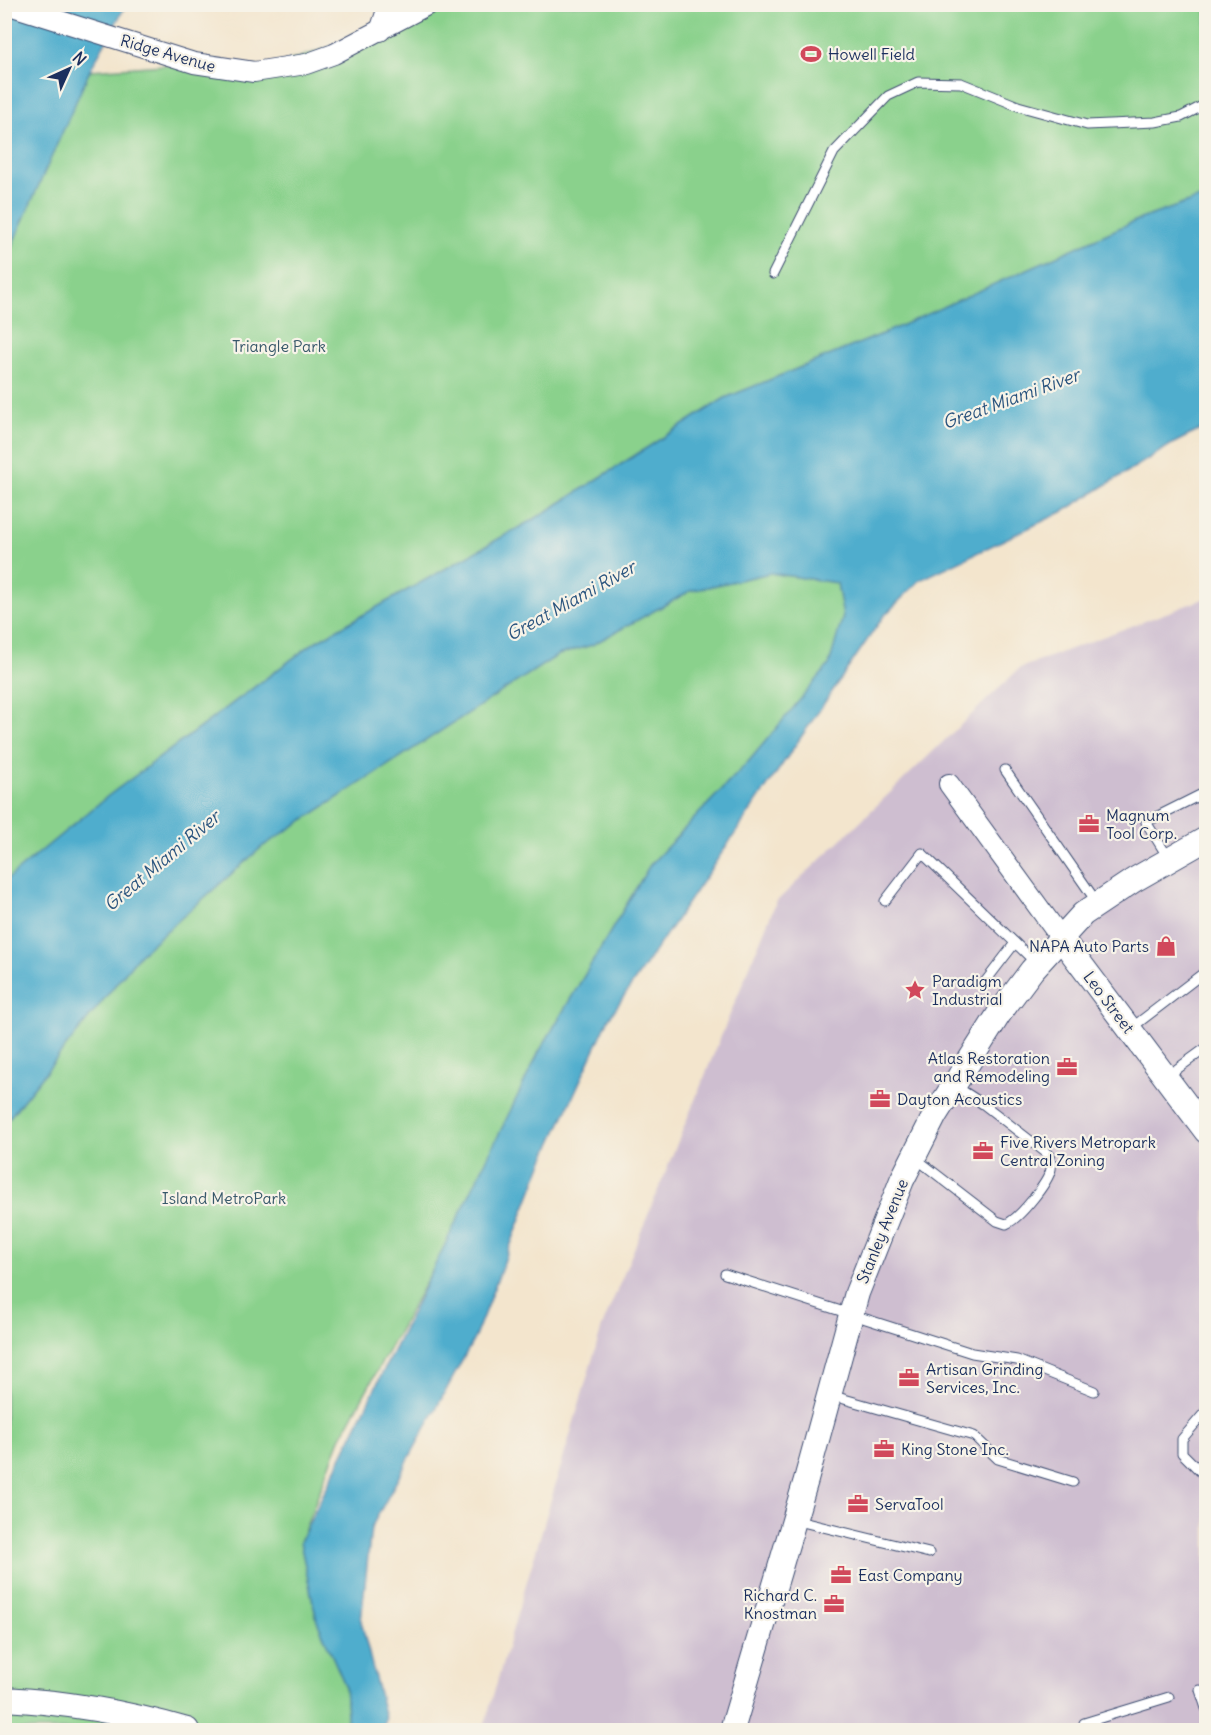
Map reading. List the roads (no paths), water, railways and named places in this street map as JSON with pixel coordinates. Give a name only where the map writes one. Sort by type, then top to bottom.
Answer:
[{"type":"street","name":"Ridge Avenue","points":[[6,4],[194,63],[254,72],[306,64],[334,54],[429,4]]},
{"type":"street","points":[[380,31],[389,4]]},
{"type":"street","name":"Leo Street","points":[[949,784],[1206,1131]]},
{"type":"street","name":"Stanley Avenue","points":[[732,1731],[795,1520],[851,1314],[880,1232],[914,1157],[953,1085],[999,1014],[1038,964],[1083,914],[1169,859],[1206,839]]},
{"type":"street","points":[[4,1699],[108,1710],[187,1731]]},
{"type":"lane","points":[[773,274],[834,152],[888,96],[918,82],[961,83],[1018,106],[1087,125],[1155,122],[1181,117],[1206,104]]},
{"type":"lane","points":[[1005,770],[1098,904]]},
{"type":"lane","points":[[1169,859],[1146,822],[1206,792]]},
{"type":"lane","points":[[885,901],[922,853],[1038,964]]},
{"type":"lane","points":[[985,982],[1016,943]]},
{"type":"lane","points":[[1130,1029],[1206,971]]},
{"type":"lane","points":[[1166,1077],[1206,1047]]},
{"type":"lane","points":[[914,1157],[996,1221],[1006,1224],[1016,1220],[1048,1176],[1052,1167],[1049,1155],[984,1104],[953,1085]]},
{"type":"lane","points":[[725,1274],[972,1353],[1017,1360],[1094,1391]]},
{"type":"lane","points":[[828,1394],[974,1436],[998,1459],[1073,1482]]},
{"type":"lane","points":[[1206,1411],[1182,1439],[1182,1453],[1206,1477]]},
{"type":"lane","points":[[795,1520],[929,1553]]},
{"type":"lane","points":[[1200,1690],[1206,1707]]},
{"type":"lane","points":[[1086,1731],[1084,1723],[1169,1697]]},
{"type":"water","points":[[5,5],[126,5],[90,70],[5,261]]},
{"type":"water","name":"Great Miami River","points":[[1206,196],[1206,427],[1172,444],[1064,511],[920,580],[883,617],[609,1018],[542,1164],[475,1337],[371,1528],[361,1621],[385,1718],[383,1730],[348,1730],[345,1685],[317,1621],[300,1542],[539,1052],[650,865],[749,761],[829,665],[843,616],[837,583],[770,573],[690,591],[592,645],[558,655],[263,846],[139,955],[5,1123],[5,881],[108,796],[315,642],[543,514],[725,398],[885,333],[1135,221]]},
{"type":"place","name":"Howell Field","points":[[811,54]]},
{"type":"place","name":"Magnum Tool Corp.","points":[[1089,824]]},
{"type":"place","name":"NAPA Auto Parts","points":[[1166,946]]},
{"type":"place","name":"Paradigm Industrial","points":[[915,990]]},
{"type":"place","name":"Atlas Restoration and Remodeling","points":[[1067,1067]]},
{"type":"place","name":"Dayton Acoustics","points":[[880,1099]]},
{"type":"place","name":"Five Rivers Metropark Central Zoning","points":[[983,1151]]},
{"type":"place","name":"Artisan Grinding Services, Inc.","points":[[909,1378]]},
{"type":"place","name":"King Stone Inc.","points":[[884,1449]]},
{"type":"place","name":"ServaTool","points":[[858,1504]]},
{"type":"place","name":"East Company","points":[[841,1575]]},
{"type":"place","name":"Richard C. Knostman","points":[[834,1604]]},
{"type":"park label","name":"Triangle Park","points":[[279,346]]},
{"type":"park label","name":"Island MetroPark","points":[[224,1198]]}]
